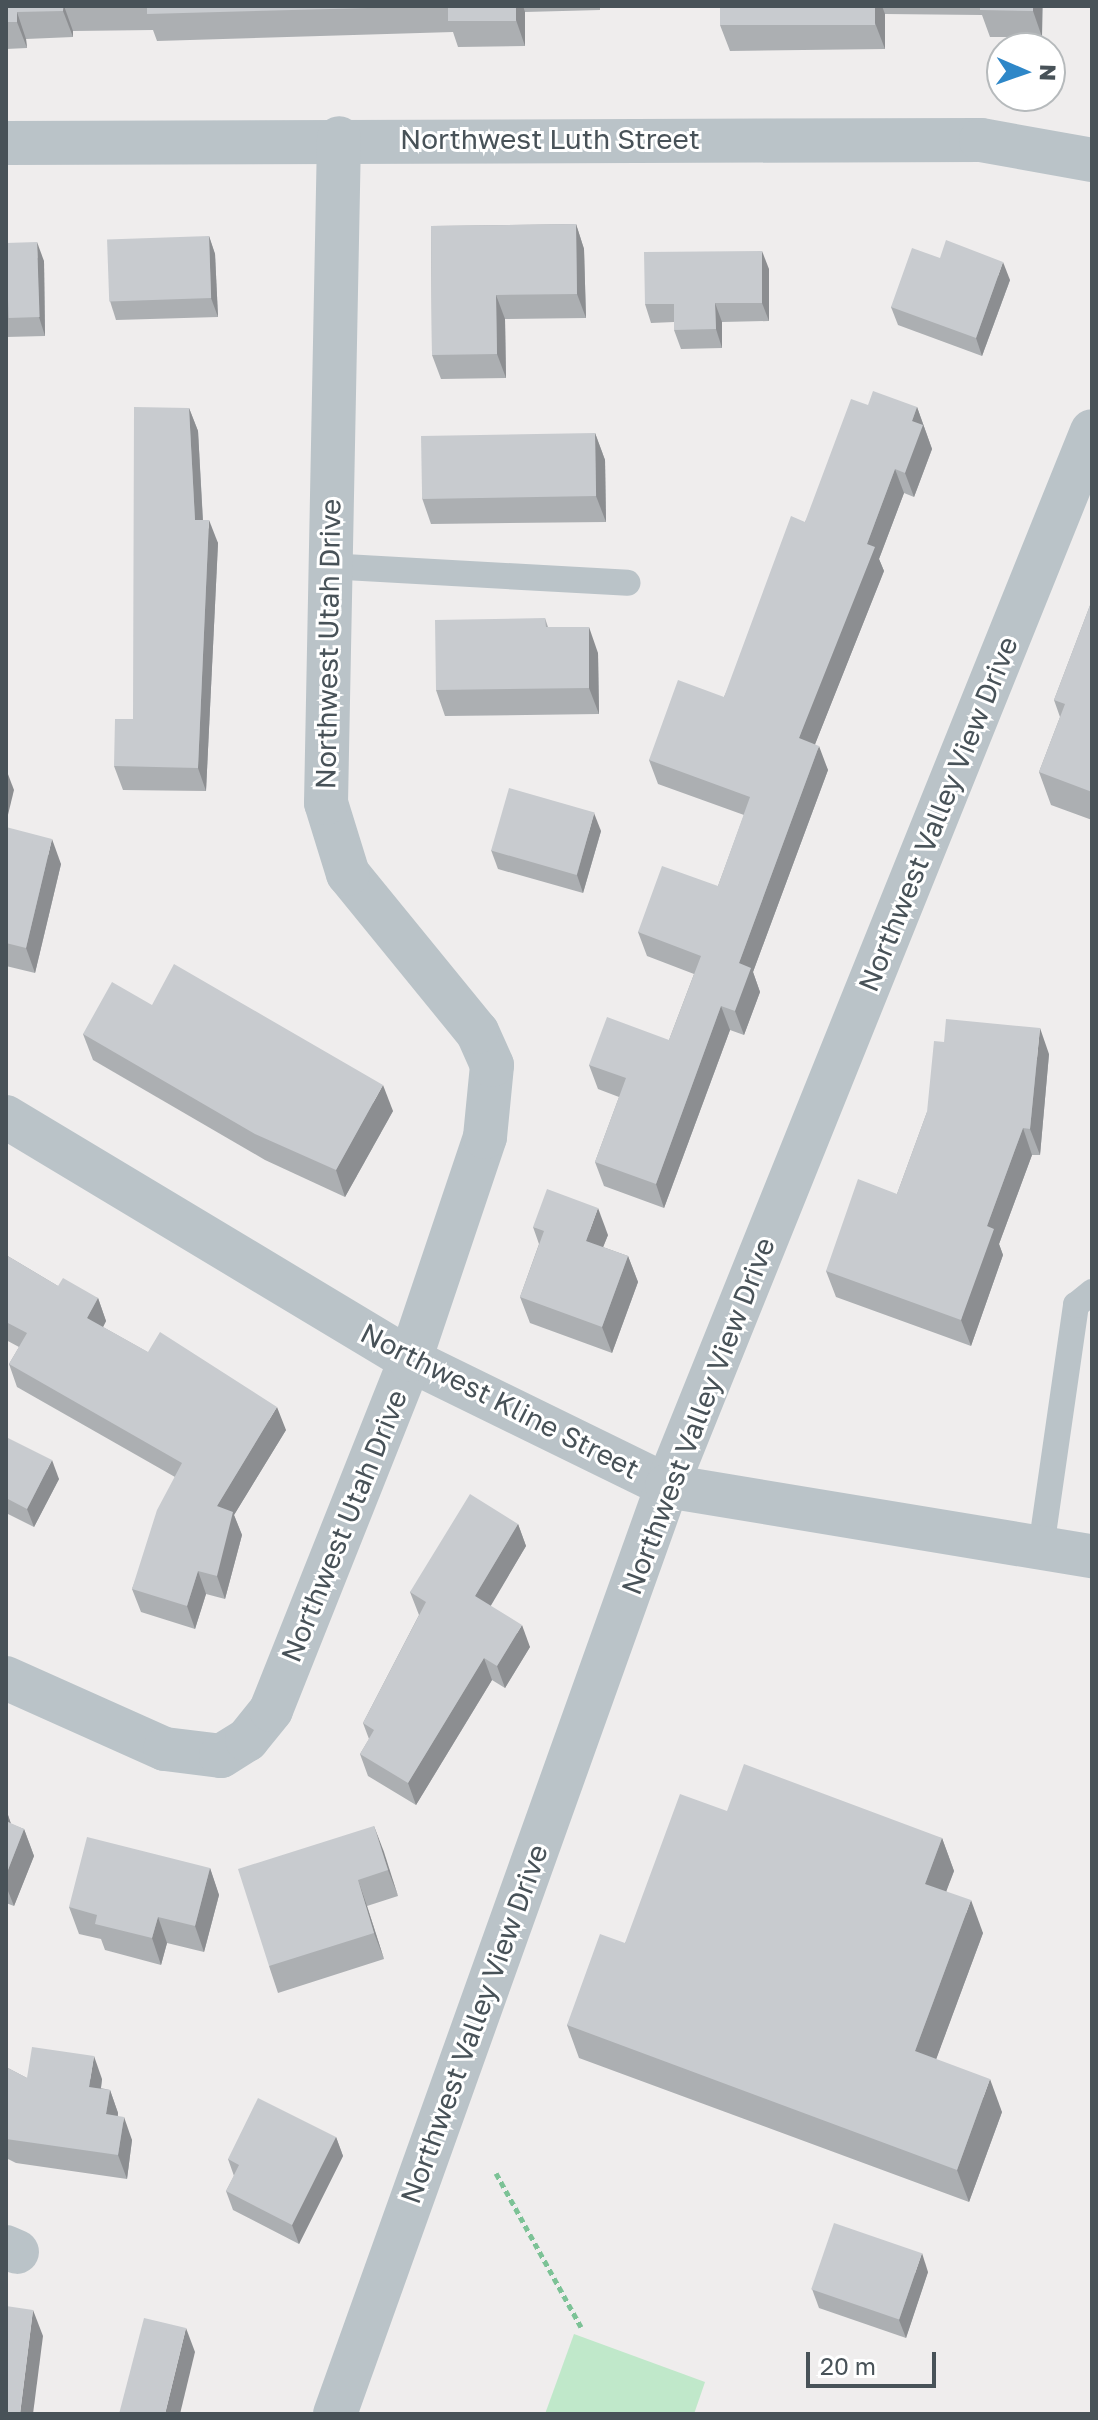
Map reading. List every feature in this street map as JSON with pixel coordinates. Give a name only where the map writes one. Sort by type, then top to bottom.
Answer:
[{"type":"street","name":"Northwest Luth Street","points":[[6,143],[339,138],[981,140],[1092,160]]},
{"type":"street","name":"Northwest Utah Drive","points":[[6,1678],[165,1749],[221,1756],[247,1740],[271,1710],[410,1360],[485,1137],[492,1065],[477,1032],[348,874],[338,842],[324,757],[339,138]]},
{"type":"street","name":"Northwest Valley View Drive","points":[[335,2414],[667,1486],[1092,431]]},
{"type":"street","name":"Northwest Kline Street","points":[[6,1117],[410,1360],[667,1486],[1092,1556]]},
{"type":"lane","points":[[327,566],[628,583]]},
{"type":"lane","points":[[1041,1548],[1076,1305],[1092,1292]]},
{"type":"path","points":[[496,2173],[581,2327]]},
{"type":"green space","points":[[574,2334],[705,2382],[694,2414],[545,2414]]},
{"type":"building","points":[[6,6],[63,6],[63,11],[17,12],[17,22],[6,22]]},
{"type":"building","points":[[147,6],[444,6],[147,14]]},
{"type":"building","points":[[448,6],[516,6],[516,21],[448,21]]},
{"type":"building","points":[[720,6],[875,6],[875,25],[720,25]]},
{"type":"building","points":[[980,6],[1033,6],[1033,11],[980,10]]},
{"type":"building","points":[[576,224],[577,294],[496,295],[497,354],[432,355],[431,226]]},
{"type":"building","points":[[209,236],[211,298],[109,302],[107,240]]},
{"type":"building","points":[[946,240],[1003,262],[976,338],[891,307],[912,248],[940,258]]},
{"type":"building","points":[[37,242],[40,317],[9,318],[6,243]]},
{"type":"building","points":[[762,251],[762,303],[715,303],[716,329],[674,330],[674,304],[645,304],[644,252]]},
{"type":"building","points":[[873,391],[917,407],[912,421],[923,425],[905,473],[895,469],[867,544],[875,547],[799,738],[819,746],[739,963],[751,968],[735,1011],[721,1006],[656,1184],[595,1162],[626,1078],[589,1065],[607,1017],[669,1040],[701,956],[638,932],[662,866],[718,886],[750,797],[649,760],[678,680],[724,697],[791,516],[805,522],[851,399],[868,405]]},
{"type":"building","points":[[134,407],[189,408],[195,520],[209,520],[198,768],[114,766],[115,719],[133,719]]},
{"type":"building","points":[[595,433],[596,496],[422,499],[421,436]]},
{"type":"building","points":[[1092,600],[1092,792],[1039,772],[1065,704],[1054,700]]},
{"type":"building","points":[[545,618],[546,627],[589,627],[589,688],[436,690],[435,620]]},
{"type":"building","points":[[509,788],[595,813],[577,875],[491,850]]},
{"type":"building","points":[[6,827],[52,839],[26,948],[6,943]]},
{"type":"building","points":[[174,964],[383,1085],[336,1170],[255,1134],[83,1034],[112,982],[152,1005]]},
{"type":"building","points":[[946,1019],[1040,1028],[1030,1129],[1023,1128],[987,1226],[994,1229],[961,1320],[826,1271],[858,1179],[897,1194],[927,1112],[934,1041],[944,1042]]},
{"type":"building","points":[[547,1189],[598,1208],[586,1241],[628,1256],[602,1327],[520,1297],[544,1231],[533,1227]]},
{"type":"building","points":[[6,1255],[58,1286],[63,1278],[98,1298],[87,1318],[148,1352],[160,1332],[277,1407],[217,1506],[233,1512],[217,1576],[198,1571],[187,1606],[132,1589],[157,1510],[182,1463],[9,1364],[27,1333],[6,1322]]},
{"type":"building","points":[[6,1437],[52,1460],[27,1509],[6,1498]]},
{"type":"building","points":[[470,1494],[518,1524],[475,1596],[522,1625],[497,1666],[484,1658],[408,1783],[360,1754],[374,1730],[363,1723],[426,1602],[410,1592]]},
{"type":"building","points":[[744,1764],[942,1838],[925,1884],[971,1900],[915,2051],[990,2079],[957,2170],[567,2025],[600,1934],[625,1943],[680,1794],[727,1811]]},
{"type":"building","points":[[6,1821],[24,1829],[6,1875]]},
{"type":"building","points":[[374,1826],[388,1870],[358,1880],[374,1933],[269,1966],[238,1869]]},
{"type":"building","points":[[87,1837],[210,1868],[195,1926],[158,1917],[152,1938],[95,1924],[97,1915],[69,1907]]},
{"type":"building","points":[[32,2047],[94,2056],[89,2087],[110,2090],[106,2114],[124,2117],[118,2155],[6,2139],[6,2067],[27,2078]]},
{"type":"building","points":[[258,2098],[336,2137],[292,2225],[226,2191],[239,2165],[228,2159]]},
{"type":"building","points":[[834,2223],[922,2253],[899,2319],[811,2289]]},
{"type":"building","points":[[6,2306],[33,2310],[20,2414],[6,2414]]},
{"type":"building","points":[[144,2318],[186,2328],[165,2414],[119,2414]]}]
